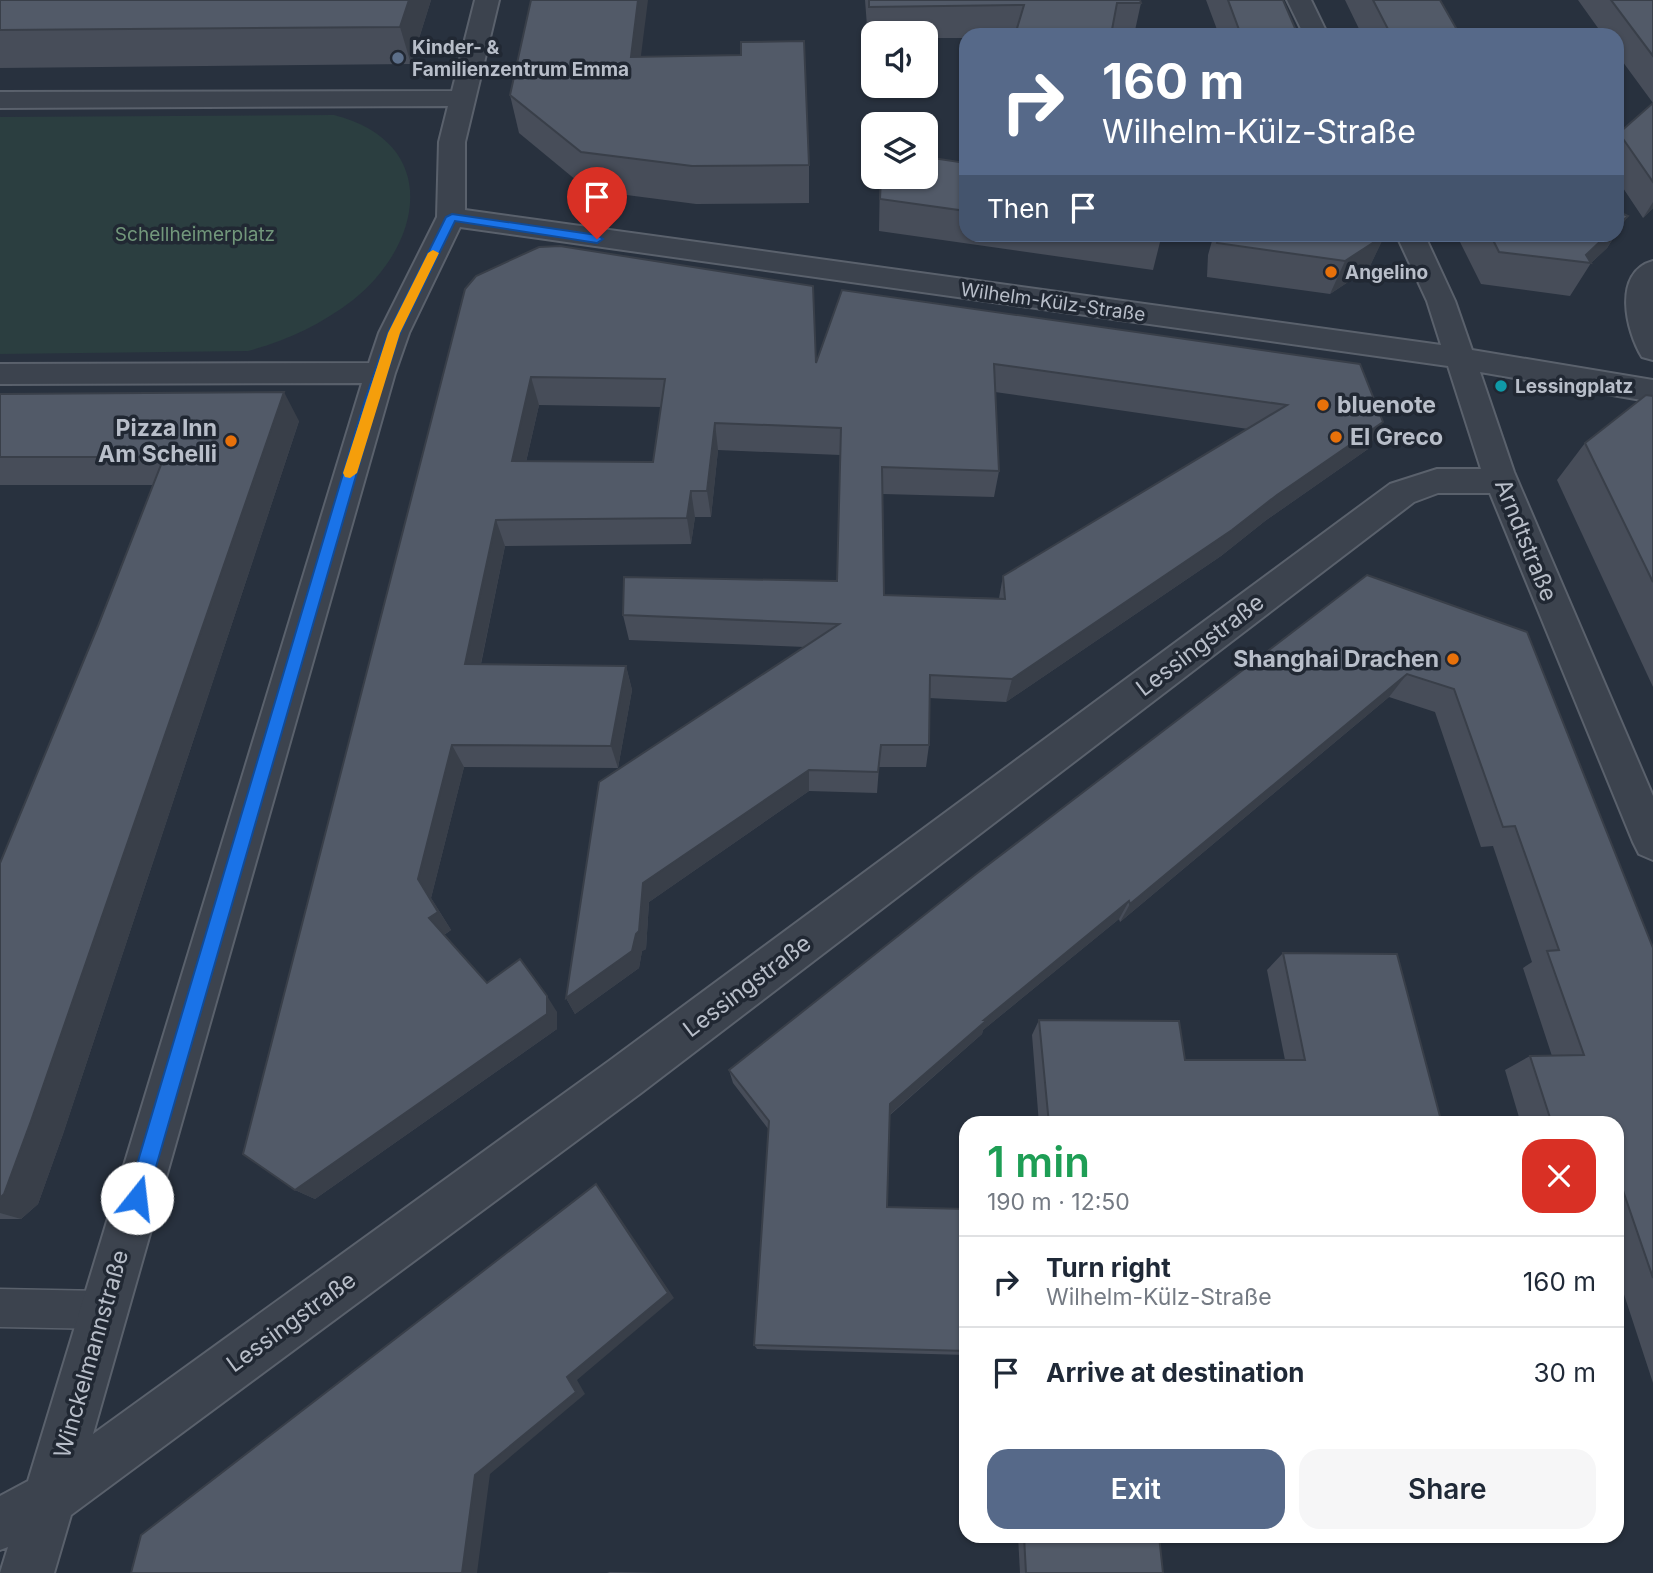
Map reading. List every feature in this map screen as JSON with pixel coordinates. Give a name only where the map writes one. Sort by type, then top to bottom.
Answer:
[{"type":"street","points":[[452,217],[452,142],[487,0]]},
{"type":"street","points":[[1299,0],[1313,28]]},
{"type":"street","points":[[0,100],[461,99]]},
{"type":"street","name":"Wilhelm-Külz-Straße","points":[[452,217],[1460,358],[1653,391]]},
{"type":"street","name":"Winckelmannstraße","points":[[27,1573],[380,373],[394,333],[452,217]]},
{"type":"street","name":"Arndtstraße","points":[[1414,242],[1441,302],[1502,481],[1653,842]]},
{"type":"street","points":[[1653,271],[1643,282],[1639,298],[1653,350]]},
{"type":"street","points":[[0,374],[380,373]]},
{"type":"street","name":"Lessingstraße","points":[[0,1524],[48,1499],[614,1085],[1402,493],[1437,481],[1502,481]]},
{"type":"lane","points":[[0,1308],[104,1310]]},
{"type":"green space","name":"Schellheimerplatz","points":[[334,115],[368,128],[392,147],[406,170],[410,196],[407,223],[395,250],[377,277],[341,309],[303,331],[248,351],[0,354],[0,117]]},
{"type":"building","points":[[0,0],[409,0],[400,27],[0,30]]},
{"type":"building","points":[[531,0],[638,0],[631,57],[741,55],[741,42],[804,41],[809,165],[692,166],[581,152],[510,95]]},
{"type":"building","points":[[869,0],[1140,0],[1141,3],[1117,3],[1112,28],[1017,28],[1024,5],[869,7]]},
{"type":"building","points":[[1228,0],[1283,0],[1295,28],[1238,28]]},
{"type":"building","points":[[1373,0],[1440,0],[1456,28],[1387,28]]},
{"type":"building","points":[[1611,0],[1653,0],[1653,56]]},
{"type":"building","points":[[1653,103],[1653,182],[1624,140],[1624,129]]},
{"type":"building","points":[[938,159],[959,162],[959,210],[880,199],[880,189],[938,189]]},
{"type":"building","points":[[1217,242],[1374,242],[1345,261]]},
{"type":"building","points":[[1494,242],[1600,242],[1586,255],[1591,263],[1499,252]]},
{"type":"building","points":[[560,246],[813,286],[816,363],[842,290],[1360,364],[1383,422],[1277,495],[1232,530],[1012,679],[930,675],[929,745],[881,745],[878,772],[809,770],[643,883],[639,931],[632,951],[566,998],[599,782],[839,624],[623,615],[624,577],[837,581],[841,428],[715,423],[707,491],[691,491],[687,518],[496,520],[465,664],[626,666],[611,746],[452,745],[418,879],[438,912],[429,918],[487,983],[520,959],[547,996],[547,1014],[295,1190],[243,1154],[465,289],[476,276],[539,247]],"holes":[[[994,364],[1287,405],[1003,576],[1005,599],[884,595],[882,467],[999,471]],[[531,377],[665,379],[653,462],[512,461]]]},
{"type":"building","points":[[284,392],[31,1121],[4,1194],[0,1198],[0,863],[98,626],[164,457],[0,457],[0,394]]},
{"type":"building","points":[[1646,395],[1653,396],[1653,582],[1585,443]]},
{"type":"building","points":[[1367,575],[1527,632],[1653,948],[1653,1278],[1624,1193],[1624,1116],[1549,1116],[1530,1056],[1584,1055],[1547,951],[1559,950],[1515,826],[1503,827],[1454,689],[1407,674],[1130,904],[1129,901],[984,1020],[987,1020],[890,1104],[887,1207],[959,1209],[959,1351],[754,1345],[769,1121],[729,1070],[976,874]]},
{"type":"building","points":[[1283,953],[1397,954],[1440,1116],[1048,1116],[1039,1020],[1179,1021],[1185,1060],[1305,1060]]},
{"type":"building","points":[[596,1184],[668,1293],[567,1377],[576,1392],[475,1475],[462,1573],[131,1573],[141,1535]]},
{"type":"building","points":[[1024,1543],[1160,1543],[1163,1573],[1026,1573]]},
{"type":"slow traffic","points":[[350,473],[394,333],[433,253]]},
{"type":"place","name":"Kinder- & Familienzentrum Emma","points":[[398,58]]},
{"type":"place","name":"Angelino","points":[[1331,272]]},
{"type":"place","name":"Lessingplatz","points":[[1501,386]]},
{"type":"place","name":"bluenote","points":[[1323,405]]},
{"type":"place","name":"El Greco","points":[[1336,437]]},
{"type":"place","name":"Pizza Inn Am Schelli","points":[[231,441]]},
{"type":"place","name":"Shanghai Drachen","points":[[1453,659]]},
{"type":"route","points":[[137,1198],[371,400],[394,333],[452,217],[597,239]]}]
